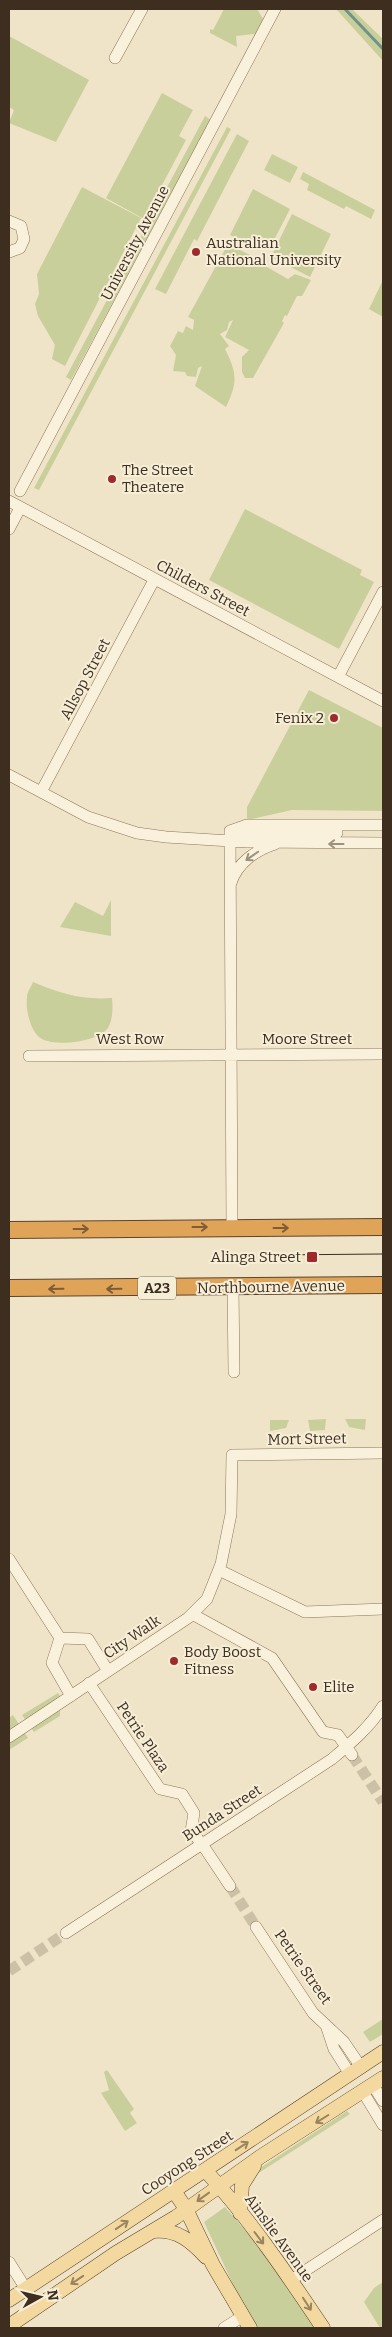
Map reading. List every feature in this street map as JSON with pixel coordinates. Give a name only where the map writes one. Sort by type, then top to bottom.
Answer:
[{"type":"highway","points":[[9,1230],[383,1227]]},
{"type":"highway","name":"Northbourne Avenue","points":[[9,1288],[383,1285]]},
{"type":"main road","name":"Cooyong Street","points":[[9,2300],[383,2052]]},
{"type":"main road","name":"Petrie Street","points":[[355,2071],[373,2085]]},
{"type":"main road","points":[[9,2326],[186,2209],[260,2157],[373,2085]]},
{"type":"main road","points":[[240,2213],[242,2185],[260,2157]]},
{"type":"main road","name":"Ainslie Avenue","points":[[205,2170],[219,2185],[292,2280],[323,2328]]},
{"type":"main road","points":[[174,2191],[186,2209],[213,2265],[250,2328]]},
{"type":"main road","points":[[153,2231],[165,2230],[176,2233],[196,2247],[213,2265]]},
{"type":"main road","points":[[26,2289],[38,2306]]},
{"type":"street","points":[[115,58],[142,9]]},
{"type":"street","name":"University Avenue","points":[[20,491],[275,9]]},
{"type":"street","points":[[9,221],[21,226],[24,236],[20,248],[9,252]]},
{"type":"street","name":"Childers Street","points":[[9,501],[383,701]]},
{"type":"street","points":[[9,529],[20,508]]},
{"type":"street","name":"Allsop Street","points":[[41,792],[154,580]]},
{"type":"street","points":[[338,677],[383,592]]},
{"type":"street","points":[[9,775],[102,822],[136,833],[166,837],[288,842],[383,843]]},
{"type":"street","points":[[232,1227],[230,831],[247,825],[383,825]]},
{"type":"street","points":[[229,839],[247,834],[383,833]]},
{"type":"street","points":[[230,887],[232,878],[241,864],[265,848],[288,842]]},
{"type":"street","name":"Moore Street","points":[[231,1054],[383,1054]]},
{"type":"street","name":"West Row","points":[[29,1056],[231,1054]]},
{"type":"street","points":[[233,1287],[234,1372]]},
{"type":"street","name":"Mort Street","points":[[227,1529],[231,1514],[232,1455],[383,1453]]},
{"type":"street","name":"City Walk","points":[[9,1737],[192,1614],[206,1599],[219,1570],[227,1529]]},
{"type":"street","points":[[9,1559],[60,1638]]},
{"type":"street","points":[[219,1570],[304,1612],[383,1609]]},
{"type":"street","points":[[192,1614],[272,1658],[323,1732],[338,1734],[349,1751]]},
{"type":"street","points":[[60,1638],[88,1639],[108,1671]]},
{"type":"street","points":[[60,1638],[52,1663],[70,1696]]},
{"type":"street","name":"Petrie Plaza","points":[[89,1683],[160,1789],[182,1794],[194,1813],[191,1831],[202,1844]]},
{"type":"street","name":"Bunda Street","points":[[66,1934],[332,1759],[349,1751],[383,1706]]},
{"type":"street","points":[[202,1844],[230,1886]]},
{"type":"street","name":"Petrie Street","points":[[256,1927],[313,2013],[326,2024],[334,2048],[355,2071]]},
{"type":"street","name":"Petrie Street","points":[[373,2085],[382,2099]]},
{"type":"street","name":"Petrie Street","points":[[373,2085],[370,2105],[383,2125]]},
{"type":"street","points":[[292,2280],[383,2220]]},
{"type":"street","points":[[9,2262],[26,2289]]},
{"type":"street","points":[[224,2328],[243,2316]]},
{"type":"green space","points":[[224,9],[257,9],[265,22],[256,38],[254,34],[236,36],[237,47],[210,33],[210,29],[213,30]]},
{"type":"green space","points":[[336,9],[352,9],[383,39],[383,61]]},
{"type":"green space","points":[[9,36],[89,80],[56,142],[9,123],[14,110],[9,107]]},
{"type":"green space","points":[[162,93],[193,110],[179,136],[186,140],[144,219],[106,198]]},
{"type":"green space","points":[[205,116],[211,120],[71,380],[66,377]]},
{"type":"green space","points":[[227,127],[231,129],[39,490],[34,488]]},
{"type":"green space","points":[[237,134],[249,141],[197,241],[194,239],[166,294],[155,289]]},
{"type":"green space","points":[[272,154],[298,167],[290,183],[264,170]]},
{"type":"green space","points":[[303,172],[375,210],[371,219],[346,206],[344,209],[307,190],[309,184],[300,179]]},
{"type":"green space","points":[[82,187],[141,218],[65,366],[52,359],[55,345],[38,316],[35,304],[39,294],[37,274]]},
{"type":"green space","points":[[253,189],[290,209],[273,242],[259,236],[253,247],[230,235]]},
{"type":"green space","points":[[292,214],[331,234],[310,277],[271,257]]},
{"type":"green space","points":[[228,244],[266,263],[267,267],[288,279],[295,274],[311,280],[302,296],[297,296],[287,316],[285,315],[282,321],[284,323],[253,378],[245,378],[242,372],[242,357],[249,350],[225,337],[233,320],[229,322],[227,330],[220,334],[229,346],[225,349],[234,371],[233,391],[226,407],[195,386],[202,366],[198,368],[196,377],[187,376],[185,372],[173,371],[176,355],[170,346],[178,331],[183,333],[186,326],[193,330],[194,320],[188,317]]},
{"type":"green space","points":[[383,280],[383,317],[369,309]]},
{"type":"green space","points":[[245,509],[362,570],[360,575],[374,582],[339,649],[209,580]]},
{"type":"green space","points":[[309,690],[383,728],[383,811],[292,810],[247,820],[247,807]]},
{"type":"green space","points":[[111,900],[111,936],[60,927],[75,902],[103,916]]},
{"type":"green space","points":[[33,982],[72,995],[91,998],[112,998],[111,1021],[108,1028],[96,1037],[77,1042],[57,1043],[42,1039],[32,1027],[27,1008],[27,995]]},
{"type":"green space","points":[[326,1419],[325,1430],[310,1431],[308,1420]]},
{"type":"green space","points":[[345,1419],[366,1419],[365,1430],[349,1427]]},
{"type":"green space","points":[[270,1420],[289,1420],[286,1428],[270,1431]]},
{"type":"green space","points":[[58,1693],[66,1706],[60,1710],[60,1716],[34,1732],[22,1715]]},
{"type":"green space","points":[[13,1715],[28,1738],[9,1750],[9,1718]]},
{"type":"green space","points":[[383,2019],[383,2034],[370,2042],[363,2032]]},
{"type":"green space","points":[[107,2070],[134,2109],[130,2113],[137,2123],[125,2131],[101,2093],[109,2090],[104,2072]]},
{"type":"green space","points":[[347,2111],[350,2114],[254,2176],[257,2170]]},
{"type":"green space","points":[[225,2207],[271,2260],[316,2328],[258,2328],[244,2308],[204,2222]]},
{"type":"green space","points":[[383,2282],[383,2327],[380,2328],[364,2302],[374,2288]]},
{"type":"waterway","points":[[345,9],[383,49]]},
{"type":"tunnel","points":[[352,1755],[383,1802]]},
{"type":"tunnel","points":[[230,1886],[256,1927]]},
{"type":"tunnel","points":[[9,1971],[66,1933]]},
{"type":"tram line","points":[[272,1255],[383,1254]]},
{"type":"place","name":"Australian National University","points":[[196,252]]},
{"type":"place","name":"The Street Theatere","points":[[112,479]]},
{"type":"place","name":"Fenix 2","points":[[334,718]]},
{"type":"place","name":"Alinga Street","points":[[312,1257]]},
{"type":"place","name":"Body Boost Fitness","points":[[174,1661]]},
{"type":"place","name":"Elite","points":[[313,1687]]}]
